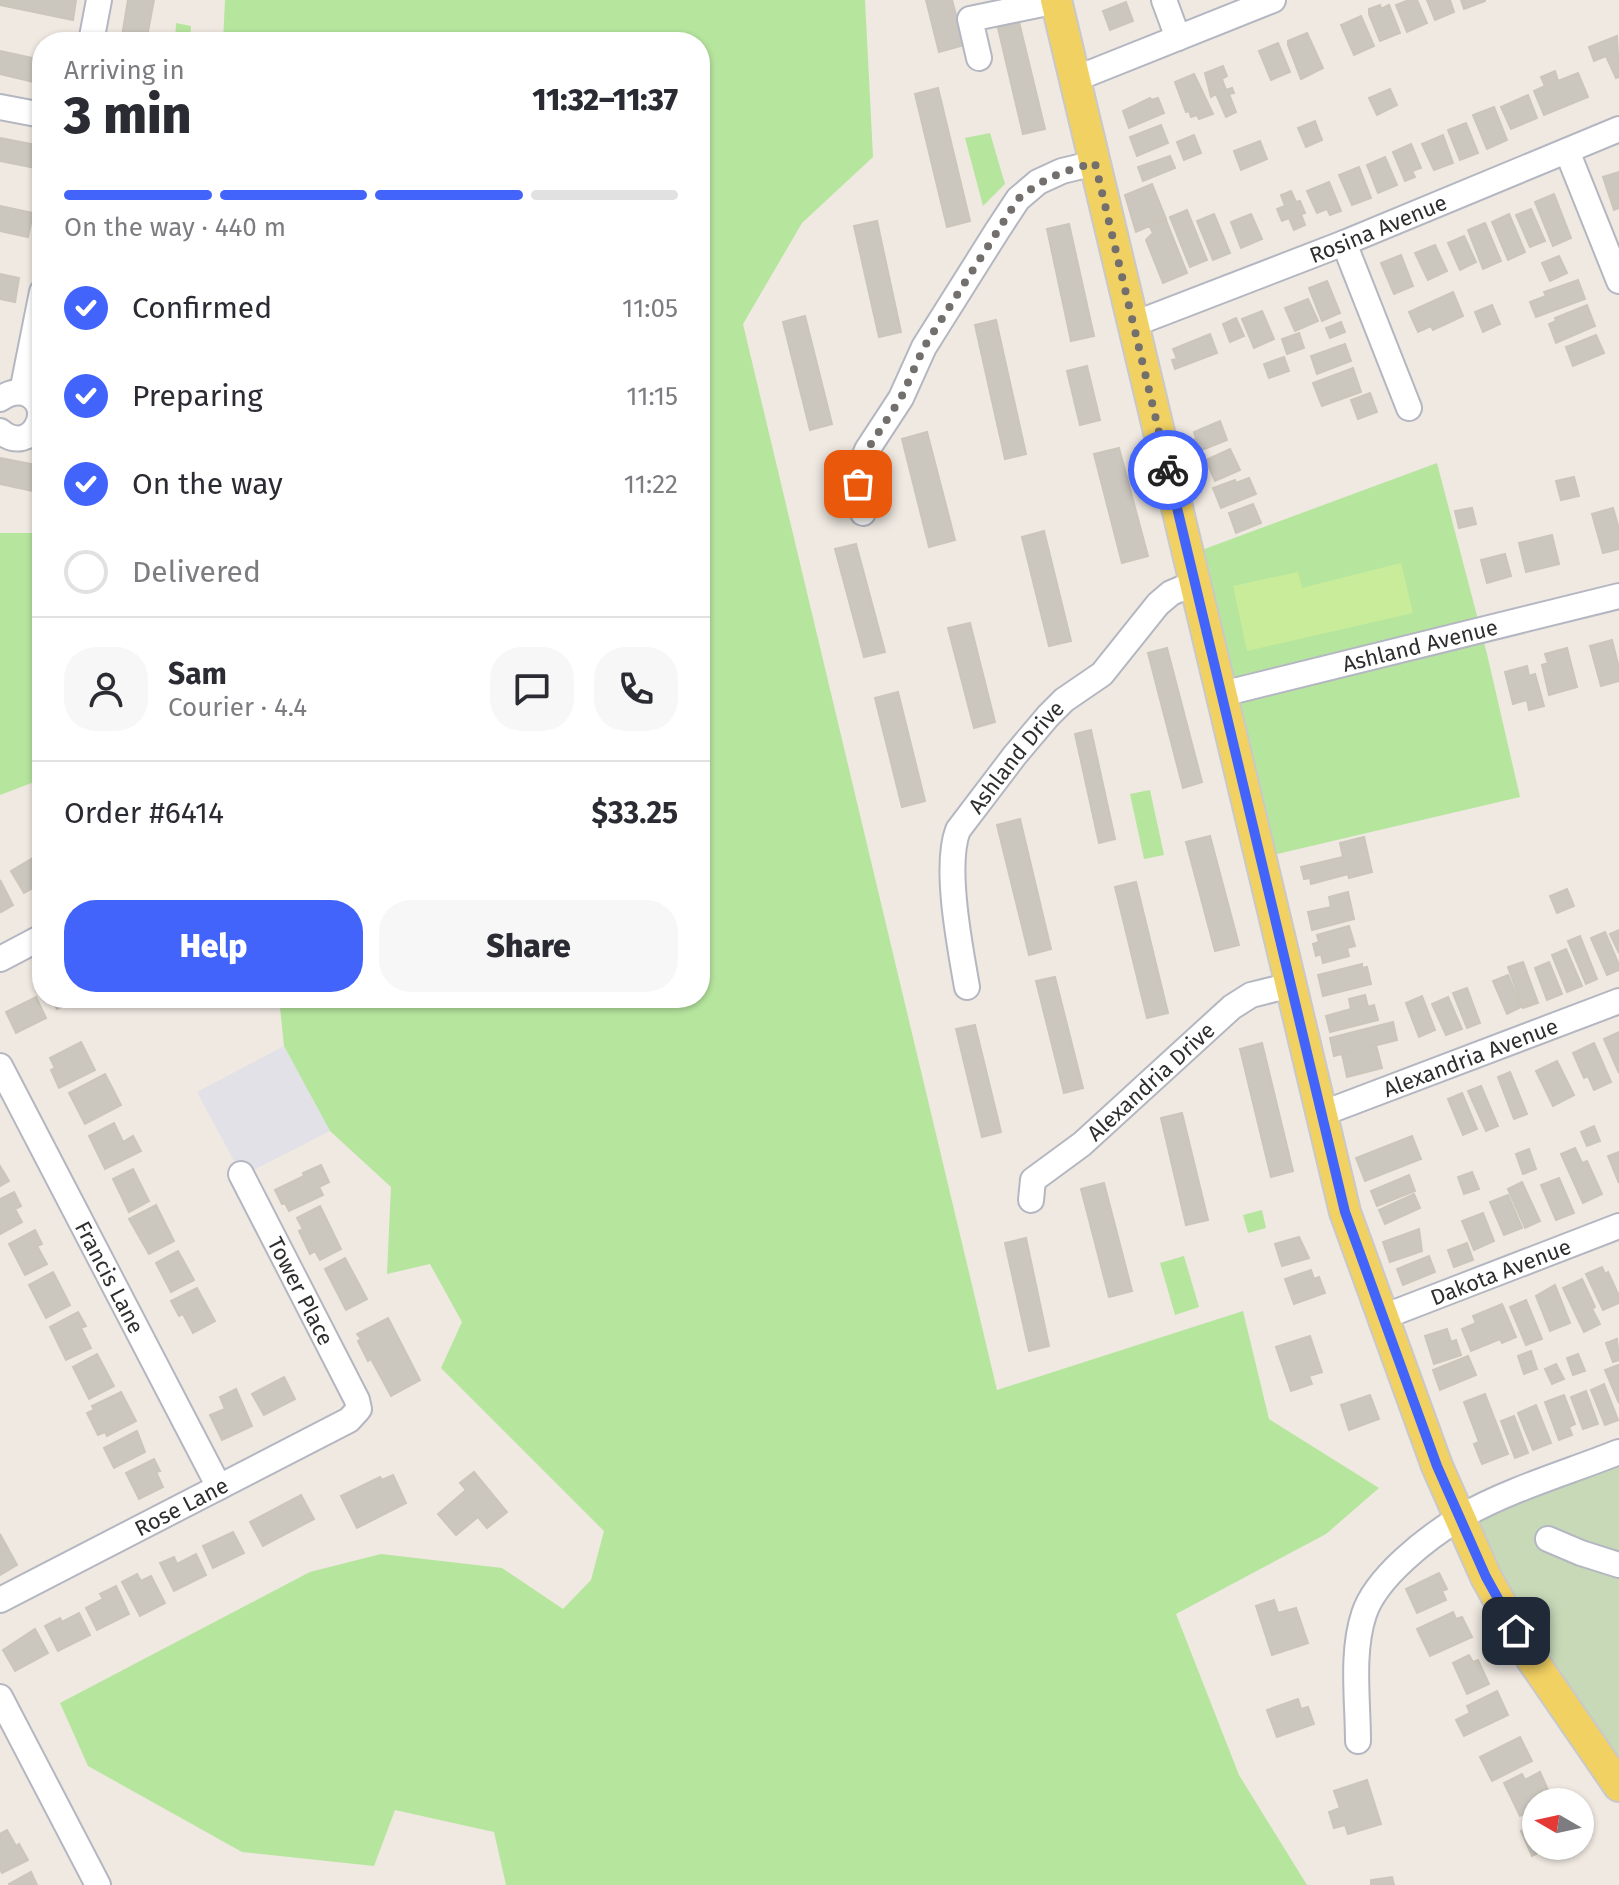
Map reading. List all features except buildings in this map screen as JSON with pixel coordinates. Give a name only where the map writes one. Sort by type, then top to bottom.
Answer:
[{"type":"main road","points":[[1056,1],[1345,1212],[1437,1466],[1486,1577],[1531,1658],[1619,1786]]},
{"type":"street","points":[[93,32],[99,0]]},
{"type":"street","points":[[1164,0],[1178,38]]},
{"type":"street","points":[[1075,79],[1273,0]]},
{"type":"street","points":[[979,58],[968,9],[1056,1]]},
{"type":"street","points":[[0,107],[32,113]]},
{"type":"street","name":"Rosina Avenue","points":[[1134,324],[1344,243],[1619,129]]},
{"type":"street","points":[[1567,151],[1619,281]]},
{"type":"street","points":[[863,513],[857,474],[867,450],[901,398],[924,347],[1018,199],[1038,182],[1062,171],[1095,163]]},
{"type":"street","points":[[1344,243],[1409,408]]},
{"type":"street","points":[[32,326],[11,396],[32,400]]},
{"type":"street","points":[[0,431],[16,439],[32,433]]},
{"type":"street","name":"Ashland Drive","points":[[967,987],[952,869],[954,840],[958,830],[1048,716],[1064,700],[1102,674],[1158,604],[1171,593],[1195,583]]},
{"type":"street","name":"Ashland Avenue","points":[[1222,694],[1619,596]]},
{"type":"street","points":[[0,959],[32,942]]},
{"type":"street","name":"Alexandria Drive","points":[[1031,1200],[1033,1180],[1082,1144],[1232,1007],[1251,995],[1291,985]]},
{"type":"street","name":"Alexandria Avenue","points":[[1321,1114],[1619,1001]]},
{"type":"street","name":"Francis Lane","points":[[0,1066],[219,1487]]},
{"type":"street","name":"Tower Place","points":[[241,1174],[359,1409]]},
{"type":"street","name":"Dakota Avenue","points":[[1383,1317],[1619,1226]]},
{"type":"street","name":"Rose Lane","points":[[0,1600],[349,1420],[359,1409]]},
{"type":"street","points":[[1358,1741],[1358,1651],[1363,1615],[1374,1591],[1402,1561],[1461,1517],[1619,1452]]},
{"type":"street","points":[[1548,1539],[1619,1565]]},
{"type":"street","points":[[0,1697],[98,1885]]},
{"type":"shaded area","points":[[284,1046],[330,1131],[242,1176],[197,1092]]},
{"type":"green space","points":[[225,0],[865,0],[873,157],[802,223],[743,324],[997,1390],[1243,1311],[1269,1419],[1379,1488],[1326,1534],[1176,1614],[1239,1775],[1307,1885],[506,1885],[494,1832],[395,1810],[374,1866],[242,1852],[88,1766],[60,1703],[310,1572],[381,1554],[502,1568],[563,1609],[591,1580],[604,1531],[441,1368],[462,1322],[430,1264],[387,1274],[391,1187],[330,1131],[284,1046],[280,1008],[710,1008],[710,32],[223,32]]},
{"type":"green space","points":[[176,23],[191,26],[191,32],[176,32]]},
{"type":"green space","points":[[990,133],[1005,184],[983,206],[965,138]]},
{"type":"green space","points":[[1437,463],[1487,654],[1520,797],[1273,855],[1199,551]]},
{"type":"green space","points":[[0,533],[32,533],[32,783],[0,795]]},
{"type":"green space","points":[[1401,563],[1413,613],[1247,651],[1233,586],[1298,572],[1302,588]]},
{"type":"green space","points":[[1150,790],[1164,855],[1144,859],[1130,794]]},
{"type":"green space","points":[[1262,1210],[1266,1228],[1248,1233],[1243,1215]]},
{"type":"green space","points":[[1184,1256],[1199,1307],[1175,1315],[1160,1263]]},
{"type":"green space","points":[[1619,1452],[1619,1786],[1461,1517]]},
{"type":"way so far","points":[[858,484],[857,474],[867,450],[901,398],[924,347],[1018,199],[1038,182],[1062,171],[1095,163],[1168,470]]},
{"type":"route","points":[[1168,470],[1345,1212],[1450,1498],[1486,1577],[1516,1631]]}]
